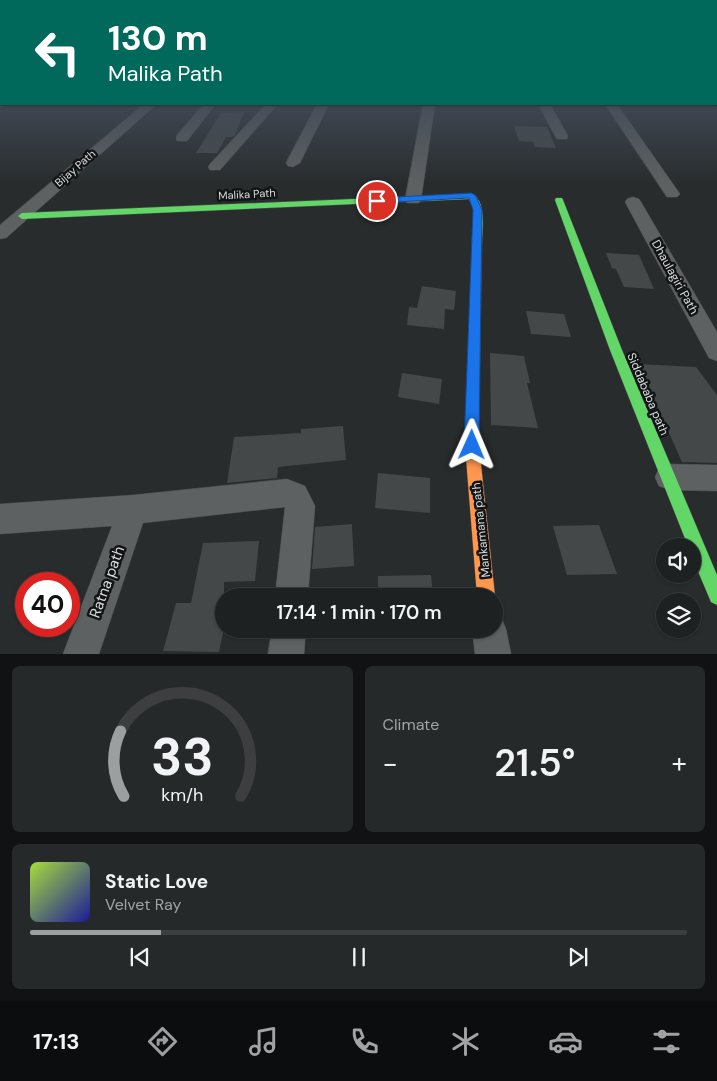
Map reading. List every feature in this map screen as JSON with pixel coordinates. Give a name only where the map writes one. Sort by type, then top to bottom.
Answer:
[{"type":"street","name":"Bijay Path","points":[[0,234],[131,123]]},
{"type":"street","points":[[182,138],[195,123]]},
{"type":"street","points":[[215,167],[255,123]]},
{"type":"street","points":[[293,163],[314,123]]},
{"type":"street","points":[[414,200],[426,123]]},
{"type":"street","points":[[554,123],[562,136]]},
{"type":"street","points":[[624,123],[672,194]]},
{"type":"street","name":"Malika Path","points":[[22,216],[472,196]]},
{"type":"street","name":"Mankamana path","points":[[472,196],[478,210],[472,445],[485,588]]},
{"type":"street","name":"Siddababa path","points":[[559,200],[581,263],[636,403],[669,477],[717,596]]},
{"type":"street","name":"Dhaulagiri Path","points":[[633,202],[717,352]]},
{"type":"street","points":[[669,477],[717,478]]},
{"type":"street","points":[[0,520],[133,510],[286,493],[294,496],[300,506],[293,588]]},
{"type":"street","name":"Ratna path","points":[[81,654],[133,510]]},
{"type":"street","points":[[286,654],[288,638]]},
{"type":"street","points":[[490,638],[493,654]]},
{"type":"building","points":[[215,123],[240,123],[235,135],[226,137],[217,153],[196,153]]},
{"type":"building","points":[[514,126],[547,127],[556,148],[535,147],[533,142],[519,141]]},
{"type":"building","points":[[606,253],[639,255],[654,289],[624,287],[616,269],[612,268]]},
{"type":"building","points":[[422,286],[456,291],[454,310],[445,309],[444,329],[407,325],[409,307],[417,308]]},
{"type":"building","points":[[526,311],[564,314],[571,337],[531,334]]},
{"type":"building","points":[[490,353],[524,356],[530,383],[527,383],[538,428],[491,425]]},
{"type":"building","points":[[638,364],[696,367],[717,395],[717,463],[682,462]]},
{"type":"building","points":[[402,373],[442,379],[439,404],[398,397]]},
{"type":"building","points":[[343,426],[346,460],[278,467],[277,478],[227,483],[234,437],[301,433],[301,429]]},
{"type":"building","points":[[378,473],[430,478],[430,513],[375,508]]},
{"type":"building","points":[[352,524],[354,566],[312,569],[315,527]]},
{"type":"building","points":[[599,525],[617,574],[567,575],[553,526]]},
{"type":"building","points":[[259,541],[255,581],[224,582],[224,588],[215,588],[215,638],[222,638],[219,652],[163,651],[176,603],[191,603],[203,543]]},
{"type":"building","points":[[431,575],[432,588],[378,588],[378,576]]},
{"type":"traffic: fast","points":[[22,216],[472,196],[478,210],[477,243]]},
{"type":"traffic: fast","points":[[559,200],[616,350],[717,596]]},
{"type":"traffic: slow","points":[[473,391],[472,445],[485,588]]},
{"type":"traffic: jam","points":[[473,391],[477,243]]},
{"type":"route","points":[[377,201],[472,196],[478,210],[472,445]]}]
